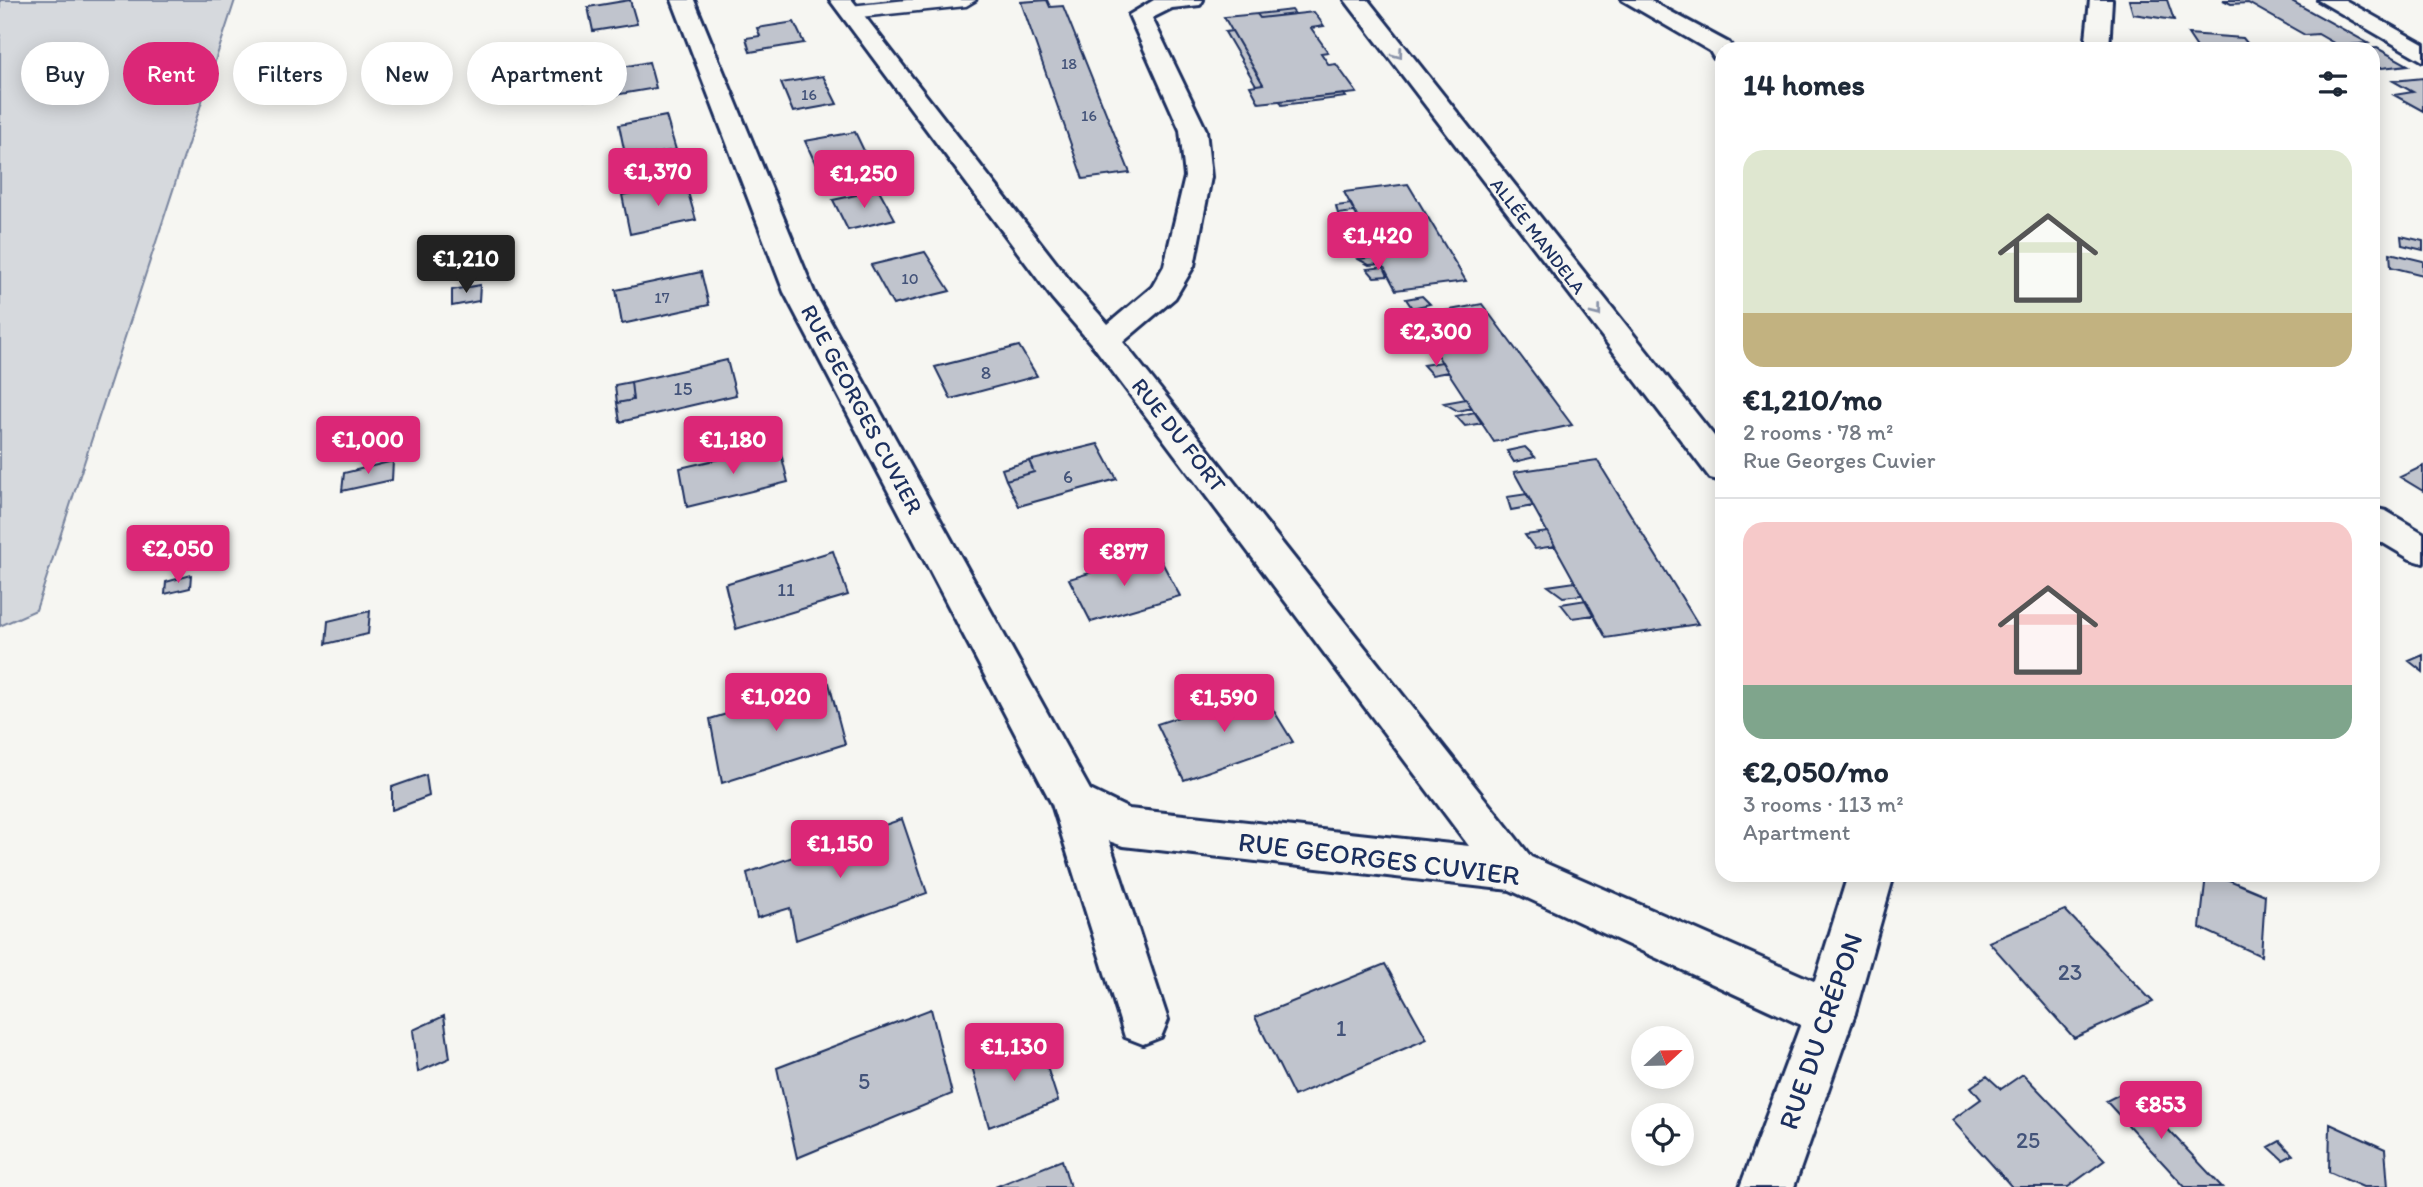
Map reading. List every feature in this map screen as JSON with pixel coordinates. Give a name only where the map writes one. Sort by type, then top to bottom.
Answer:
[{"type":"street","name":"RUE GEORGES CUVIER","points":[[683,0],[799,292],[1074,803],[1143,1020]]},
{"type":"street","points":[[1106,341],[1164,292],[1179,265],[1198,177],[1193,130],[1140,15],[1167,2],[1192,0]]},
{"type":"street","name":"ALLÉE MANDELA","points":[[1356,0],[1715,461]]},
{"type":"street","points":[[1633,0],[1715,45]]},
{"type":"street","points":[[2098,42],[2101,0]]},
{"type":"street","points":[[2329,0],[2423,54]]},
{"type":"street","name":"RUE DU FORT","points":[[845,6],[1063,292],[1106,341],[1516,871]]},
{"type":"street","points":[[2380,524],[2423,550]]},
{"type":"street","name":"RUE GEORGES CUVIER","points":[[1074,803],[1123,827],[1516,871],[1830,1013]]},
{"type":"street","name":"RUE DU CRÉPON","points":[[1767,1187],[1830,1013],[1869,882]]},
{"type":"lane","points":[[845,6],[966,0]]},
{"type":"shaded area","points":[[0,0],[235,0],[219,49],[219,42],[123,42],[123,105],[201,105],[36,610],[0,626]]},
{"type":"building","points":[[630,0],[637,24],[593,31],[588,7]]},
{"type":"building","points":[[1047,0],[1050,7],[1063,6],[1130,173],[1083,179],[1021,2]]},
{"type":"building","points":[[2129,0],[2167,0],[2174,20],[2133,14]]},
{"type":"building","points":[[2223,0],[2290,0],[2366,42],[2332,42],[2318,34],[2305,35],[2248,3],[2231,4]]},
{"type":"building","points":[[1292,10],[1295,14],[1260,18],[1257,14]]},
{"type":"building","points":[[1314,12],[1324,26],[1311,28],[1328,52],[1321,53],[1329,65],[1336,64],[1357,93],[1259,103],[1250,86],[1263,84],[1224,17],[1257,14],[1260,18]]},
{"type":"building","points":[[794,22],[804,43],[750,52],[746,38],[760,36],[757,28]]},
{"type":"building","points":[[1232,31],[1263,84],[1256,85],[1225,32]]},
{"type":"building","points":[[2188,34],[2243,38],[2246,42],[2193,42]]},
{"type":"building","points":[[2380,50],[2408,65],[2380,68]]},
{"type":"building","points":[[649,62],[656,88],[627,93],[627,66]]},
{"type":"building","points":[[823,76],[837,104],[793,112],[781,83]]},
{"type":"building","points":[[2423,78],[2423,111],[2394,95],[2413,92],[2393,81]]},
{"type":"building","points":[[1344,94],[1346,97],[1282,105],[1280,101]]},
{"type":"building","points":[[666,116],[676,150],[626,159],[619,125]]},
{"type":"building","points":[[855,132],[868,159],[818,169],[805,141]]},
{"type":"building","points":[[685,182],[696,220],[630,234],[622,195]]},
{"type":"building","points":[[1408,184],[1466,281],[1396,290],[1344,192]]},
{"type":"building","points":[[879,190],[895,219],[848,230],[833,200]]},
{"type":"building","points":[[1351,204],[1355,212],[1338,214],[1336,206]]},
{"type":"building","points":[[1362,227],[1367,235],[1353,237],[1346,229]]},
{"type":"building","points":[[2401,236],[2423,241],[2423,250],[2402,245]]},
{"type":"building","points":[[925,252],[950,291],[893,305],[871,265]]},
{"type":"building","points":[[2390,253],[2423,261],[2423,275],[2391,267]]},
{"type":"building","points":[[1378,257],[1382,264],[1369,265],[1358,259]]},
{"type":"building","points":[[1384,267],[1388,276],[1374,277],[1367,269]]},
{"type":"building","points":[[701,272],[709,305],[622,324],[616,290]]},
{"type":"building","points":[[480,285],[479,301],[452,306],[452,290]]},
{"type":"building","points":[[1422,296],[1430,304],[1412,308],[1406,299]]},
{"type":"building","points":[[1482,304],[1572,425],[1494,442],[1412,317]]},
{"type":"building","points":[[1423,333],[1429,342],[1411,346],[1407,336]]},
{"type":"building","points":[[1019,346],[1037,376],[951,399],[935,367]]},
{"type":"building","points":[[727,360],[736,395],[620,422],[617,403],[633,400],[631,382]]},
{"type":"building","points":[[1442,362],[1448,372],[1432,375],[1423,365]]},
{"type":"building","points":[[631,382],[633,400],[617,403],[615,385]]},
{"type":"building","points":[[1466,399],[1472,408],[1458,411],[1444,403]]},
{"type":"building","points":[[1475,412],[1483,423],[1465,426],[1456,416]]},
{"type":"building","points":[[1098,444],[1117,479],[1019,506],[1006,480],[1034,472],[1029,461]]},
{"type":"building","points":[[779,445],[788,482],[687,507],[680,468]]},
{"type":"building","points":[[1525,447],[1535,457],[1514,462],[1507,451]]},
{"type":"building","points":[[1597,460],[1698,624],[1606,638],[1514,472]]},
{"type":"building","points":[[393,461],[392,480],[342,491],[344,473]]},
{"type":"building","points":[[1029,461],[1034,472],[1006,480],[1002,469]]},
{"type":"building","points":[[2423,466],[2423,491],[2400,477]]},
{"type":"building","points":[[1527,494],[1533,506],[1511,510],[1507,497]]},
{"type":"building","points":[[1548,532],[1555,546],[1535,549],[1525,535]]},
{"type":"building","points":[[833,551],[848,595],[736,629],[725,584]]},
{"type":"building","points":[[1157,553],[1180,596],[1091,622],[1069,579]]},
{"type":"building","points":[[191,575],[190,588],[165,594],[166,582]]},
{"type":"building","points":[[1575,582],[1582,595],[1563,597],[1548,586]]},
{"type":"building","points":[[1586,600],[1594,615],[1572,618],[1561,604]]},
{"type":"building","points":[[370,611],[368,634],[326,644],[328,621]]},
{"type":"building","points":[[2423,655],[2423,672],[2409,661]]},
{"type":"building","points":[[829,683],[845,744],[722,783],[710,719]]},
{"type":"building","points":[[1261,690],[1293,742],[1184,780],[1157,724]]},
{"type":"building","points":[[426,775],[429,796],[392,810],[392,787]]},
{"type":"building","points":[[902,819],[927,893],[796,940],[790,908],[757,918],[747,873]]},
{"type":"building","points":[[2205,882],[2234,882],[2265,895],[2261,956],[2200,928]]},
{"type":"building","points":[[2065,910],[2153,1002],[2074,1038],[1989,942]]},
{"type":"building","points":[[1385,964],[1427,1039],[1294,1096],[1255,1017]]},
{"type":"building","points":[[931,1009],[952,1094],[797,1158],[777,1068]]},
{"type":"building","points":[[444,1016],[450,1058],[418,1072],[413,1030]]},
{"type":"building","points":[[1038,1039],[1058,1101],[989,1127],[971,1063]]},
{"type":"building","points":[[2023,1074],[2105,1160],[2068,1187],[2012,1187],[1952,1120],[1981,1099],[1971,1087],[1987,1076],[2001,1089]]},
{"type":"building","points":[[2130,1089],[2222,1187],[2185,1187],[2106,1101]]},
{"type":"building","points":[[2330,1124],[2385,1149],[2388,1187],[2363,1187],[2329,1172]]},
{"type":"building","points":[[2280,1141],[2293,1155],[2283,1160],[2269,1147]]},
{"type":"building","points":[[1062,1160],[1070,1187],[995,1187]]}]
